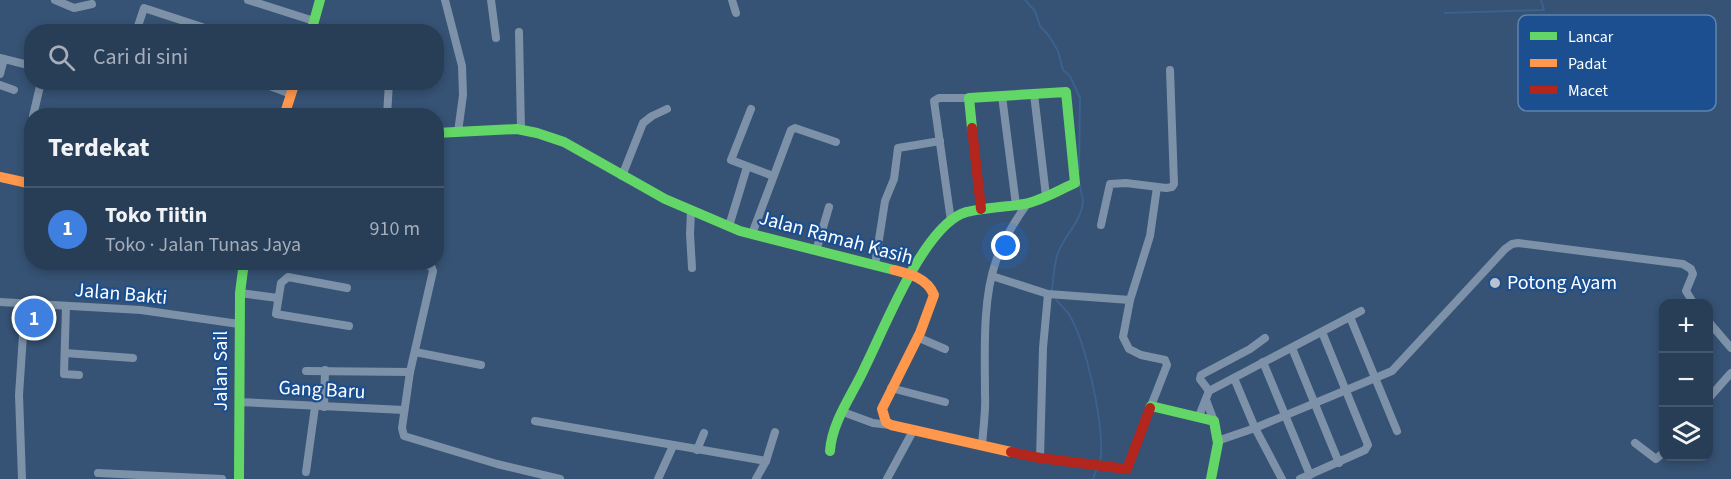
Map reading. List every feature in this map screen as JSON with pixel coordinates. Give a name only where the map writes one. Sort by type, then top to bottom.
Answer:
[{"type":"street","points":[[55,0],[74,8],[92,4]]},
{"type":"street","points":[[250,0],[308,24]]},
{"type":"street","points":[[314,24],[320,0]]},
{"type":"street","points":[[445,0],[462,66],[463,95],[458,132]]},
{"type":"street","points":[[491,0],[496,39]]},
{"type":"street","points":[[732,0],[736,13]]},
{"type":"street","points":[[139,24],[144,8],[193,24]]},
{"type":"street","points":[[519,32],[521,130]]},
{"type":"street","points":[[0,74],[2,59],[24,64]]},
{"type":"street","points":[[1101,225],[1110,184],[1126,183],[1171,188],[1174,184],[1170,70]]},
{"type":"street","points":[[0,86],[14,90]]},
{"type":"street","points":[[35,108],[39,90]]},
{"type":"street","points":[[281,90],[291,94]]},
{"type":"street","points":[[287,108],[292,90]]},
{"type":"street","points":[[387,108],[389,90]]},
{"type":"street","points":[[830,451],[831,439],[843,412],[910,274],[929,245],[951,221],[962,213],[1021,204],[1070,187],[1076,181],[1066,92],[935,99],[951,221]]},
{"type":"street","points":[[1034,94],[1046,196]]},
{"type":"street","points":[[982,446],[986,399],[985,341],[992,276],[995,262],[1021,204],[1002,96]]},
{"type":"street","points":[[969,98],[981,209]]},
{"type":"street","points":[[622,176],[643,123],[668,109]]},
{"type":"street","points":[[751,109],[731,158],[733,162],[773,176]]},
{"type":"street","points":[[752,234],[792,129],[836,142]]},
{"type":"street","name":"Jalan Ramah Kasih","points":[[444,133],[521,130],[564,142],[622,176],[729,226],[816,251],[910,274],[931,287],[934,295],[917,337],[882,409],[886,422],[891,425]]},
{"type":"street","points":[[875,265],[885,201],[894,179],[898,147],[940,141]]},
{"type":"street","points":[[729,226],[747,167]]},
{"type":"street","points":[[0,177],[24,182]]},
{"type":"street","points":[[843,412],[873,423],[1040,458],[1108,469],[1126,469],[1167,364],[1165,360],[1141,355],[1129,349],[1123,337],[1130,300],[1150,237],[1157,187]]},
{"type":"street","points":[[816,251],[829,207]]},
{"type":"street","points":[[691,210],[692,268]]},
{"type":"street","points":[[1220,440],[1255,428],[1392,371],[1512,244],[1683,264],[1691,269],[1693,274],[1686,291],[1691,299]]},
{"type":"street","name":"Jalan Sail","points":[[239,479],[239,324],[243,270]]},
{"type":"street","points":[[433,270],[410,372],[402,432],[407,438],[497,464],[560,479]]},
{"type":"street","points":[[992,276],[1053,294],[1130,300]]},
{"type":"street","points":[[346,288],[288,278],[280,283],[276,314],[349,326]]},
{"type":"street","points":[[240,293],[278,298]]},
{"type":"street","points":[[1040,458],[1042,348],[1053,294]]},
{"type":"street","name":"Jalan Bakti","points":[[0,302],[141,310],[239,324]]},
{"type":"street","points":[[22,479],[19,395],[25,305]]},
{"type":"street","points":[[66,306],[64,374],[79,375]]},
{"type":"street","points":[[1199,416],[1207,395],[1263,362],[1361,311]]},
{"type":"street","points":[[1350,317],[1397,431]]},
{"type":"street","points":[[1713,327],[1731,348]]},
{"type":"street","points":[[1300,479],[1365,450],[1368,445],[1322,332]]},
{"type":"street","points":[[917,337],[945,349]]},
{"type":"street","points":[[1211,479],[1220,440],[1200,379],[1201,375],[1250,349],[1265,338]]},
{"type":"street","points":[[1292,348],[1339,463]]},
{"type":"street","points":[[415,352],[481,365]]},
{"type":"street","points":[[65,353],[133,357]]},
{"type":"street","points":[[1263,362],[1310,475]]},
{"type":"street","points":[[306,472],[320,407],[325,370]]},
{"type":"street","points":[[306,371],[410,372]]},
{"type":"street","points":[[1713,393],[1731,373]]},
{"type":"street","points":[[1234,378],[1255,428],[1282,479]]},
{"type":"street","points":[[891,388],[945,402]]},
{"type":"street","name":"Gang Baru","points":[[239,402],[404,411]]},
{"type":"street","points":[[1151,406],[1214,421]]},
{"type":"street","points":[[535,421],[766,461]]},
{"type":"street","points":[[887,479],[913,431]]},
{"type":"street","points":[[756,479],[766,461],[775,432]]},
{"type":"street","points":[[697,450],[704,433]]},
{"type":"street","points":[[1635,443],[1656,459],[1659,456]]},
{"type":"street","points":[[658,479],[673,446]]},
{"type":"street","points":[[98,473],[222,479]]},
{"type":"waterway","points":[[1025,0],[1035,11],[1040,26],[1058,51],[1063,70],[1070,76],[1080,98],[1079,172]]},
{"type":"waterway","points":[[1445,13],[1544,10],[1541,0]]},
{"type":"waterway","points":[[1052,290],[1058,253],[1082,209],[1080,184]]},
{"type":"waterway","points":[[1056,299],[1075,326],[1088,364],[1100,430],[1100,463]]},
{"type":"waterway","points":[[1093,479],[1096,471]]},
{"type":"traffic: fast","points":[[313,24],[320,0]]},
{"type":"traffic: fast","points":[[830,451],[839,418],[894,306],[918,260],[946,224],[967,212],[1030,203],[1075,183],[1066,92],[969,98],[972,128]]},
{"type":"traffic: fast","points":[[444,133],[517,129],[537,133],[564,142],[665,199],[740,231],[894,270]]},
{"type":"traffic: fast","points":[[239,479],[240,293],[243,270]]},
{"type":"traffic: fast","points":[[1150,408],[1151,406],[1214,421],[1218,443],[1211,479]]},
{"type":"traffic: slow","points":[[287,108],[292,90]]},
{"type":"traffic: slow","points":[[0,177],[24,182]]},
{"type":"traffic: slow","points":[[894,270],[912,275],[927,284],[934,295],[920,333],[882,409],[886,422],[1011,452]]},
{"type":"traffic: jam","points":[[972,128],[981,209]]},
{"type":"traffic: jam","points":[[1011,452],[1127,469],[1150,408]]},
{"type":"place","name":"Potong Ayam","points":[[1495,283]]},
{"type":"place","name":"Toko Tiitin","points":[[34,318]]}]
